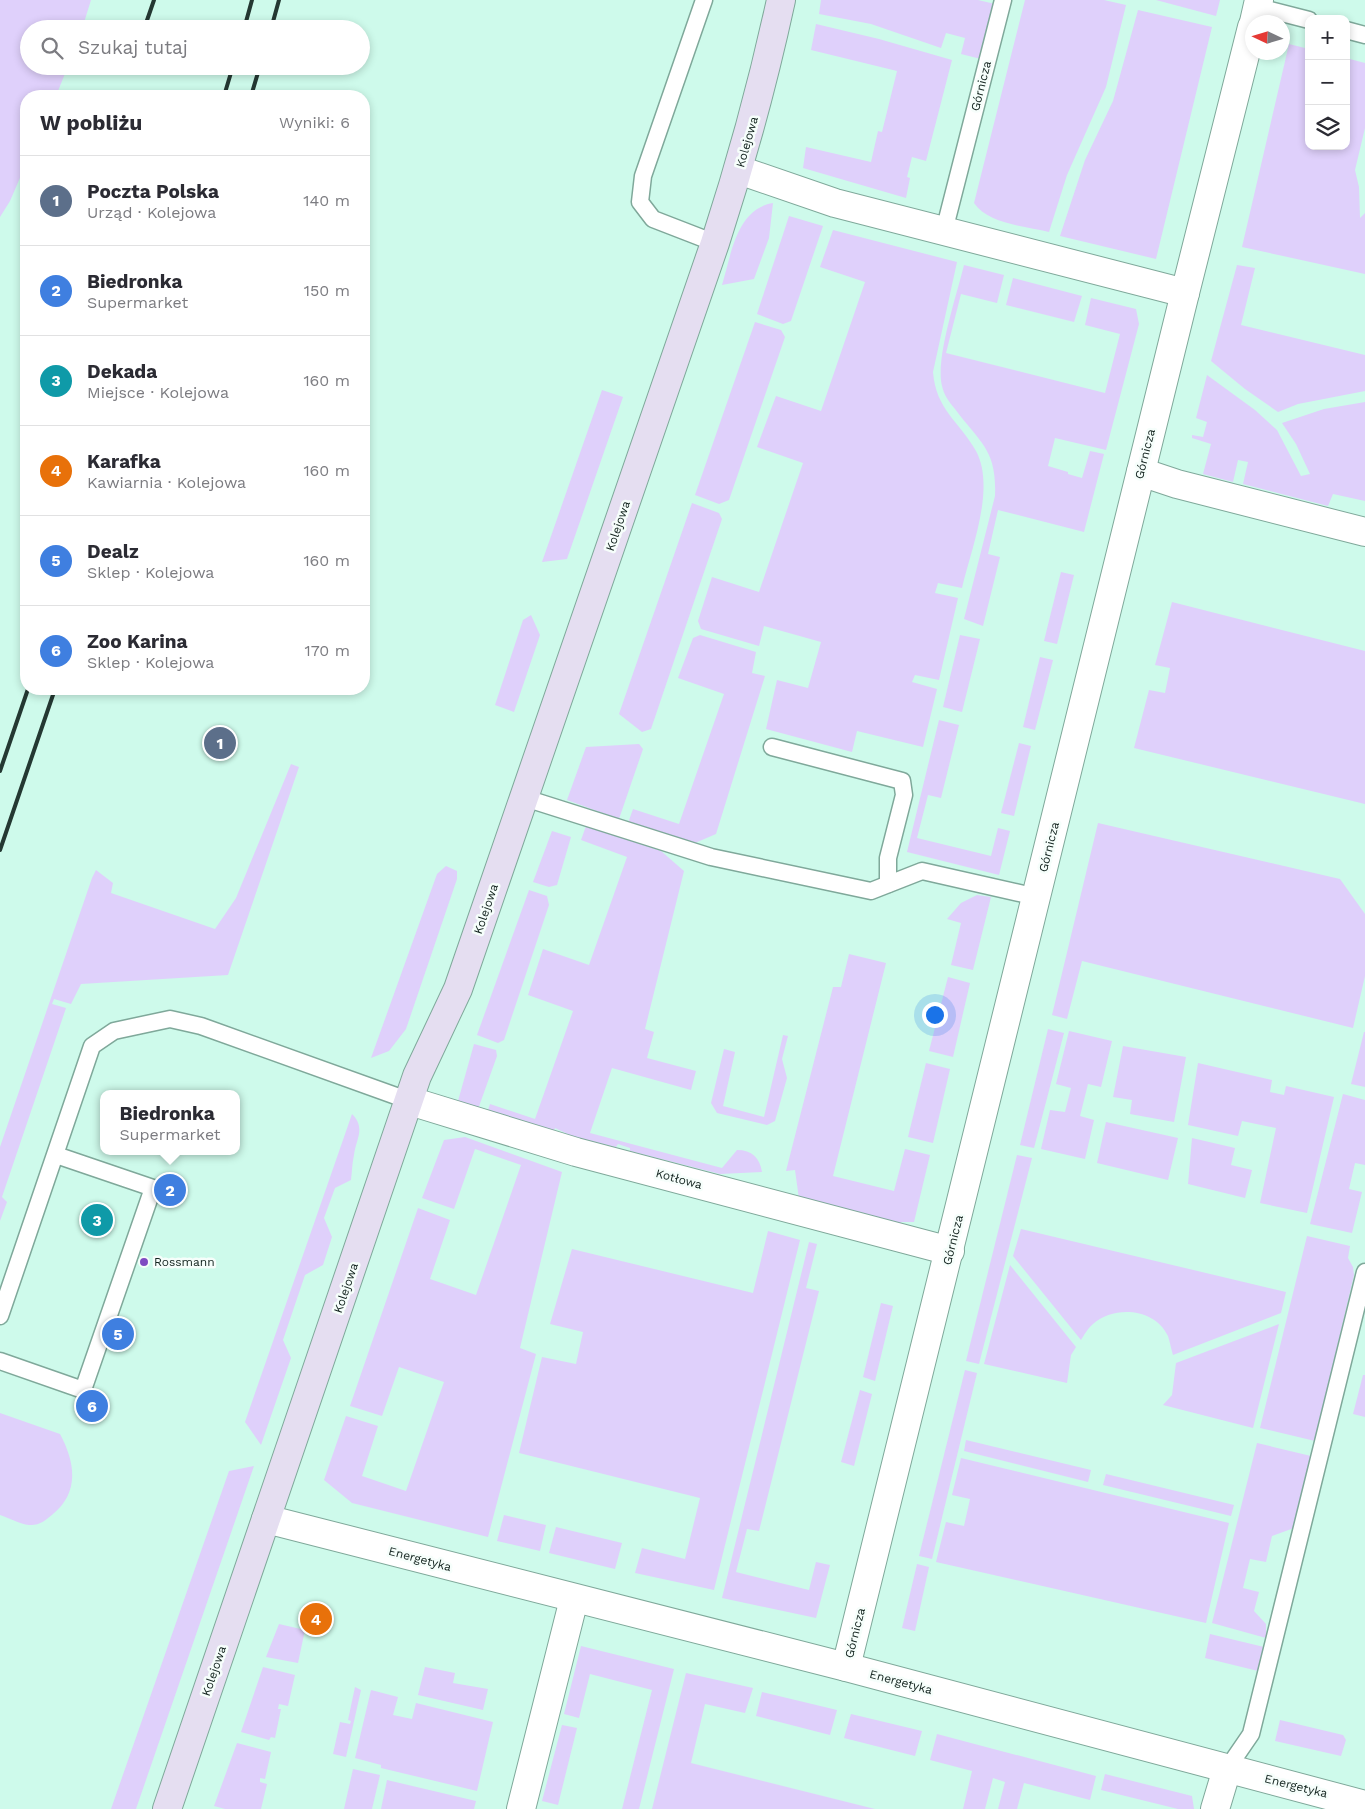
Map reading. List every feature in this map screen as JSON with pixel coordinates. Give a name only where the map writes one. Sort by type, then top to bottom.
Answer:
[{"type":"street","name":"Kolejowa","points":[[167,1809],[417,1076],[458,990],[715,243],[739,170],[764,80],[781,0]]},
{"type":"street","name":"Górnicza","points":[[846,1667],[1185,292],[1256,14]]},
{"type":"street","points":[[739,170],[835,203],[1185,292]]},
{"type":"street","points":[[1141,472],[1177,484],[1365,532]]},
{"type":"street","name":"Kotłowa","points":[[410,1101],[576,1152],[950,1251]]},
{"type":"street","name":"Energetyka","points":[[266,1519],[846,1667],[1365,1805]]},
{"type":"street","points":[[521,1809],[574,1599]]},
{"type":"street","points":[[1215,1809],[1227,1769]]},
{"type":"lane","points":[[704,0],[643,176],[640,202],[653,219],[715,243]]},
{"type":"lane","name":"Górnicza","points":[[944,231],[1003,0]]},
{"type":"lane","points":[[1256,14],[1305,20]]},
{"type":"lane","points":[[1350,31],[1365,35]]},
{"type":"lane","points":[[772,747],[902,781],[904,795],[888,858],[888,884]]},
{"type":"lane","points":[[525,798],[711,857],[870,891],[922,871],[1037,897]]},
{"type":"lane","points":[[0,1316],[92,1046],[114,1031],[170,1019],[201,1026],[410,1101]]},
{"type":"lane","points":[[0,1361],[83,1390],[152,1188],[56,1155]]},
{"type":"lane","points":[[1227,1769],[1251,1734],[1365,1272]]},
{"type":"shaded area","points":[[0,0],[91,0],[85,20],[20,20],[20,75],[64,75],[58,90],[20,90],[20,178],[10,201],[0,217]]},
{"type":"shaded area","points":[[821,0],[978,0],[995,4],[981,59],[961,54],[965,38],[946,33],[941,48],[871,24],[819,14]]},
{"type":"shaded area","points":[[1025,0],[1104,0],[1126,5],[1106,87],[1067,175],[1049,232],[998,220],[988,216],[974,203]]},
{"type":"shaded area","points":[[1156,0],[1220,0],[1216,16]]},
{"type":"shaded area","points":[[1138,10],[1212,27],[1156,259],[1060,236],[1085,160],[1113,101]]},
{"type":"shaded area","points":[[816,24],[879,39],[952,60],[926,161],[912,157],[907,177],[910,178],[906,198],[803,168],[806,147],[871,162],[878,131],[882,132],[897,71],[811,50]]},
{"type":"shaded area","points":[[1290,44],[1305,48],[1305,150],[1350,150],[1350,59],[1365,63],[1365,128],[1355,170],[1359,187],[1360,218],[1365,213],[1365,274],[1242,247],[1285,60],[1290,60]]},
{"type":"shaded area","points":[[773,203],[769,238],[754,279],[722,285],[732,248],[743,224],[751,214],[761,207]]},
{"type":"shaded area","points":[[789,216],[823,226],[791,321],[783,324],[757,314]]},
{"type":"shaded area","points":[[833,230],[957,262],[933,372],[935,385],[943,406],[976,451],[982,466],[983,500],[976,537],[962,588],[938,583],[935,593],[958,598],[939,680],[915,675],[912,682],[937,689],[923,747],[857,731],[852,752],[766,729],[777,680],[808,688],[821,642],[764,626],[759,646],[701,629],[698,621],[712,577],[759,592],[803,463],[757,447],[776,396],[821,411],[865,282],[820,267]]},
{"type":"shaded area","points":[[964,265],[1004,275],[997,303],[961,294],[946,353],[1105,393],[1120,334],[1085,325],[1091,298],[1136,309],[1139,324],[1106,450],[1055,438],[1048,466],[1068,472],[1068,474],[1082,478],[1090,451],[1104,454],[1084,532],[998,510],[988,554],[1000,557],[983,626],[964,619],[995,496],[993,467],[990,457],[979,439],[947,398],[942,386],[941,374],[944,343]]},
{"type":"shaded area","points":[[1237,265],[1255,268],[1241,325],[1365,355],[1365,391],[1298,404],[1278,412],[1245,389],[1211,361]]},
{"type":"shaded area","points":[[1013,278],[1082,296],[1074,322],[1006,305]]},
{"type":"shaded area","points":[[755,322],[781,330],[785,337],[729,500],[719,504],[695,495]]},
{"type":"shaded area","points":[[1207,375],[1255,410],[1277,430],[1301,476],[1310,474],[1296,444],[1282,423],[1324,409],[1365,402],[1365,501],[1333,494],[1328,506],[1243,484],[1248,462],[1238,460],[1233,482],[1203,474],[1211,444],[1192,438],[1192,435],[1203,437],[1207,422],[1196,418]]},
{"type":"shaded area","points":[[602,390],[623,397],[567,559],[542,562]]},
{"type":"shaded area","points":[[692,503],[719,513],[722,519],[651,729],[642,732],[619,714]]},
{"type":"shaded area","points":[[1061,572],[1074,575],[1057,644],[1044,641]]},
{"type":"shaded area","points":[[1172,602],[1365,651],[1365,804],[1134,748],[1149,690],[1165,693],[1170,668],[1155,665]]},
{"type":"shaded area","points":[[531,615],[540,635],[514,712],[495,705],[523,620]]},
{"type":"shaded area","points":[[700,635],[756,652],[752,673],[765,676],[716,834],[695,843],[628,823],[633,809],[679,824],[724,694],[678,678],[693,638]]},
{"type":"shaded area","points":[[960,635],[980,639],[962,712],[943,707]]},
{"type":"shaded area","points":[[1040,657],[1053,660],[1035,730],[1023,727]]},
{"type":"shaded area","points":[[939,720],[959,725],[941,798],[928,795],[917,838],[991,856],[998,828],[1010,831],[999,875],[907,852]]},
{"type":"shaded area","points":[[1019,743],[1031,746],[1014,816],[1001,813]]},
{"type":"shaded area","points":[[639,744],[643,749],[619,819],[567,800],[586,747]]},
{"type":"shaded area","points":[[291,764],[299,767],[228,975],[81,984],[71,1004],[54,999],[52,1004],[66,1008],[2,1197],[7,1202],[0,1221],[0,1147],[96,870],[113,883],[111,893],[215,929],[236,898]]},
{"type":"shaded area","points":[[1098,823],[1340,879],[1365,914],[1365,976],[1353,1028],[1082,961],[1067,1019],[1052,1015]]},
{"type":"shaded area","points":[[586,826],[661,851],[684,871],[645,1029],[654,1032],[647,1058],[696,1071],[691,1090],[612,1068],[590,1133],[722,1168],[737,1150],[747,1151],[757,1159],[762,1172],[720,1174],[630,1151],[630,1148],[618,1144],[616,1147],[574,1137],[555,1128],[551,1138],[486,1116],[490,1104],[535,1119],[573,1011],[528,995],[543,949],[589,965],[627,857],[581,840]]},
{"type":"shaded area","points":[[552,831],[571,837],[557,885],[549,887],[533,882]]},
{"type":"shaded area","points":[[446,866],[457,871],[457,879],[406,1029],[389,1051],[371,1058],[437,874]]},
{"type":"shaded area","points":[[529,890],[547,896],[549,905],[504,1040],[498,1043],[477,1035]]},
{"type":"shaded area","points":[[977,895],[991,897],[973,970],[951,965],[961,923],[947,919],[961,903]]},
{"type":"shaded area","points":[[849,954],[886,963],[833,1176],[894,1191],[905,1149],[930,1155],[914,1222],[901,1222],[902,1231],[799,1199],[795,1170],[786,1171],[833,987],[841,987]]},
{"type":"shaded area","points":[[948,977],[970,983],[953,1057],[929,1051]]},
{"type":"shaded area","points":[[1048,1029],[1064,1033],[1034,1148],[1020,1145]]},
{"type":"shaded area","points":[[1069,1031],[1112,1041],[1101,1087],[1088,1084],[1080,1116],[1094,1120],[1085,1159],[1041,1149],[1050,1110],[1065,1112],[1071,1088],[1056,1084]]},
{"type":"shaded area","points":[[1365,1032],[1365,1087],[1351,1084]]},
{"type":"shaded area","points":[[783,1035],[788,1036],[782,1059],[787,1078],[775,1121],[767,1125],[717,1113],[711,1103],[724,1049],[735,1052],[723,1106],[764,1117]]},
{"type":"shaded area","points":[[474,1044],[496,1050],[497,1056],[477,1112],[463,1106],[458,1101]]},
{"type":"shaded area","points":[[1123,1046],[1186,1057],[1174,1122],[1130,1114],[1132,1100],[1113,1097]]},
{"type":"shaded area","points":[[926,1063],[950,1069],[933,1143],[908,1137]]},
{"type":"shaded area","points":[[1198,1063],[1272,1080],[1270,1092],[1284,1095],[1286,1086],[1334,1097],[1307,1213],[1260,1203],[1276,1128],[1242,1121],[1238,1136],[1188,1125]]},
{"type":"shaded area","points":[[1343,1094],[1365,1100],[1365,1165],[1355,1163],[1349,1189],[1362,1192],[1352,1233],[1310,1224]]},
{"type":"shaded area","points":[[352,1114],[358,1124],[359,1134],[353,1158],[351,1180],[335,1188],[324,1218],[332,1237],[323,1265],[305,1275],[283,1340],[291,1358],[261,1445],[245,1422]]},
{"type":"shaded area","points":[[1106,1122],[1178,1138],[1168,1180],[1097,1163]]},
{"type":"shaded area","points":[[465,1137],[562,1172],[520,1348],[536,1354],[488,1537],[352,1503],[324,1480],[346,1416],[378,1426],[362,1476],[406,1491],[444,1382],[399,1367],[382,1416],[350,1406],[418,1208],[450,1220],[430,1279],[476,1295],[521,1165],[475,1149],[454,1209],[422,1198],[444,1140]]},
{"type":"shaded area","points":[[1192,1138],[1235,1148],[1231,1165],[1252,1170],[1245,1198],[1188,1184]]},
{"type":"shaded area","points":[[1017,1155],[1032,1158],[979,1364],[966,1361]]},
{"type":"shaded area","points":[[1021,1229],[1286,1292],[1281,1313],[1173,1355],[1168,1336],[1162,1327],[1154,1320],[1134,1312],[1112,1314],[1102,1318],[1091,1326],[1081,1340],[1013,1256]]},
{"type":"shaded area","points":[[768,1231],[800,1240],[714,1590],[635,1573],[642,1548],[685,1559],[700,1498],[519,1453],[542,1357],[576,1364],[583,1332],[550,1324],[572,1249],[753,1293]]},
{"type":"shaded area","points":[[1307,1236],[1350,1246],[1348,1258],[1353,1267],[1354,1275],[1315,1441],[1260,1428]]},
{"type":"shaded area","points":[[809,1242],[817,1244],[806,1288],[819,1291],[759,1531],[747,1529],[736,1572],[809,1590],[816,1562],[830,1565],[816,1618],[722,1598]]},
{"type":"shaded area","points":[[1010,1265],[1076,1347],[1071,1355],[1067,1383],[984,1364]]},
{"type":"shaded area","points":[[881,1303],[893,1306],[875,1381],[863,1377]]},
{"type":"shaded area","points":[[1279,1324],[1253,1428],[1163,1405],[1172,1395],[1176,1363]]},
{"type":"shaded area","points":[[965,1370],[977,1373],[932,1559],[919,1556]]},
{"type":"shaded area","points":[[1363,1375],[1365,1375],[1365,1417],[1353,1414]]},
{"type":"shaded area","points":[[860,1390],[872,1394],[854,1466],[841,1462]]},
{"type":"shaded area","points":[[0,1413],[60,1434],[69,1455],[72,1476],[68,1496],[53,1514],[39,1524],[26,1524],[0,1515]]},
{"type":"shaded area","points":[[966,1440],[1091,1470],[1088,1482],[964,1451]]},
{"type":"shaded area","points":[[1257,1443],[1311,1456],[1294,1528],[1272,1536],[1266,1562],[1250,1559],[1243,1588],[1259,1592],[1254,1611],[1266,1624],[1266,1638],[1212,1623]]},
{"type":"shaded area","points":[[961,1458],[1229,1523],[1206,1623],[936,1562],[946,1522],[964,1526],[970,1499],[952,1495]]},
{"type":"shaded area","points":[[254,1466],[136,1809],[111,1809],[229,1471]]},
{"type":"shaded area","points":[[1106,1474],[1234,1505],[1231,1516],[1103,1485]]},
{"type":"shaded area","points":[[504,1515],[546,1525],[540,1551],[497,1541]]},
{"type":"shaded area","points":[[556,1527],[622,1543],[615,1569],[549,1553]]},
{"type":"shaded area","points":[[917,1564],[929,1567],[915,1631],[902,1628]]},
{"type":"shaded area","points":[[279,1624],[305,1630],[298,1663],[266,1657]]},
{"type":"shaded area","points":[[1210,1634],[1264,1647],[1258,1671],[1205,1658]]},
{"type":"shaded area","points":[[581,1646],[674,1669],[639,1809],[622,1809],[652,1690],[590,1674],[579,1718],[564,1714]]},
{"type":"shaded area","points":[[263,1667],[295,1675],[288,1706],[279,1704],[278,1709],[281,1709],[275,1738],[271,1737],[269,1740],[241,1732]]},
{"type":"shaded area","points":[[425,1667],[455,1673],[453,1683],[488,1689],[483,1710],[418,1695]]},
{"type":"shaded area","points":[[686,1673],[753,1688],[745,1713],[705,1704],[691,1763],[875,1809],[652,1809]]},
{"type":"shaded area","points":[[355,1687],[361,1690],[346,1757],[333,1754],[340,1722],[350,1724],[351,1721],[348,1720]]},
{"type":"shaded area","points":[[371,1690],[398,1697],[393,1715],[412,1719],[416,1703],[493,1722],[477,1791],[381,1768],[381,1765],[355,1758]]},
{"type":"shaded area","points":[[762,1692],[837,1710],[830,1735],[756,1716]]},
{"type":"shaded area","points":[[851,1714],[922,1731],[915,1756],[844,1738]]},
{"type":"shaded area","points":[[1280,1720],[1343,1735],[1346,1740],[1341,1756],[1275,1741]]},
{"type":"shaded area","points":[[562,1725],[577,1728],[558,1805],[542,1801]]},
{"type":"shaded area","points":[[937,1734],[1096,1776],[1090,1800],[1024,1783],[1017,1809],[998,1809],[1005,1782],[993,1778],[985,1809],[963,1809],[972,1771],[930,1760]]},
{"type":"shaded area","points":[[237,1743],[271,1752],[265,1779],[260,1778],[260,1782],[267,1784],[261,1809],[225,1809],[214,1806]]},
{"type":"shaded area","points":[[353,1769],[380,1775],[372,1809],[344,1809]]},
{"type":"shaded area","points":[[1105,1774],[1192,1796],[1194,1809],[1178,1809],[1101,1790]]},
{"type":"shaded area","points":[[387,1780],[476,1801],[474,1809],[381,1809]]},
{"type":"railway","points":[[147,20],[154,0]]},
{"type":"railway","points":[[246,20],[252,0]]},
{"type":"railway","points":[[273,20],[279,0]]},
{"type":"railway","points":[[226,90],[230,75]]},
{"type":"railway","points":[[253,90],[257,75]]},
{"type":"railway","points":[[0,771],[26,695]]},
{"type":"railway","points":[[0,850],[53,695]]},
{"type":"place","name":"Poczta Polska","points":[[220,743]]},
{"type":"place","name":"Biedronka","points":[[170,1190]]},
{"type":"place","name":"Dekada","points":[[97,1220]]},
{"type":"place","name":"Rossmann","points":[[144,1262]]},
{"type":"place","name":"Dealz","points":[[118,1334]]},
{"type":"place","name":"Zoo Karina","points":[[92,1406]]},
{"type":"place","name":"Karafka","points":[[316,1619]]}]
